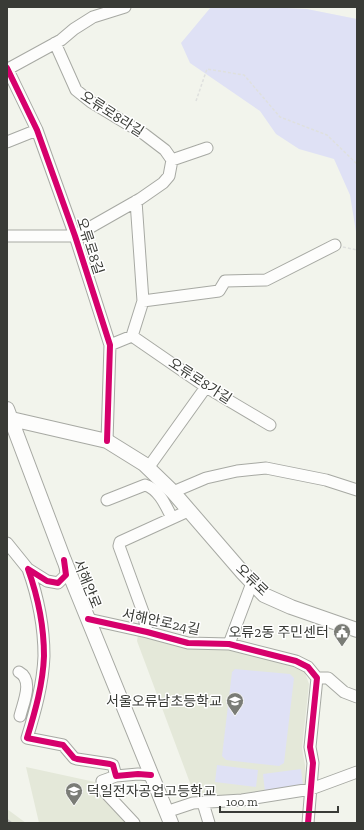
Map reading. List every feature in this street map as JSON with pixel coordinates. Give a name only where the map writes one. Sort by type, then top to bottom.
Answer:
[{"type":"main road","name":"오류로","points":[[9,415],[107,440],[144,464],[173,492],[188,511],[264,596],[357,630]]},
{"type":"main road","name":"서해안로","points":[[9,415],[64,560],[168,818]]},
{"type":"street","points":[[7,69],[55,43],[93,17],[125,7]]},
{"type":"street","name":"오류로8라길","points":[[55,43],[76,90],[91,102],[144,134],[165,150],[172,160]]},
{"type":"street","name":"오류로8길","points":[[7,69],[37,130],[75,236],[110,345],[107,440]]},
{"type":"street","points":[[7,142],[37,130]]},
{"type":"street","points":[[8,235],[75,236],[136,201],[163,183],[170,176],[172,160],[208,148]]},
{"type":"street","points":[[110,345],[132,336],[143,301],[136,201]]},
{"type":"street","points":[[143,301],[219,291],[225,281],[266,280],[335,245]]},
{"type":"street","name":"오류로8가길","points":[[132,336],[206,386],[270,425]]},
{"type":"street","points":[[148,468],[206,386]]},
{"type":"street","points":[[173,492],[206,478],[237,471],[266,468],[326,480],[357,490]]},
{"type":"street","points":[[107,500],[145,485],[153,489],[160,496],[172,518]]},
{"type":"street","points":[[147,632],[143,612],[119,546],[120,542],[188,511]]},
{"type":"street","points":[[7,543],[28,569],[47,581],[58,583],[66,575],[64,560]]},
{"type":"street","points":[[28,569],[36,591],[44,657],[38,700],[27,738],[63,745],[74,758],[77,759],[113,765],[116,776]]},
{"type":"street","points":[[229,644],[252,583]]},
{"type":"street","name":"서해안로24길","points":[[88,619],[188,643],[229,644],[296,661],[308,667],[317,678]]},
{"type":"street","points":[[18,672],[23,674],[27,682],[20,716]]},
{"type":"street","points":[[308,823],[313,763],[310,747],[317,678],[328,678],[344,692],[357,697]]},
{"type":"street","points":[[168,818],[193,804],[242,800],[311,789],[357,772]]},
{"type":"street","points":[[134,823],[105,792],[102,781],[116,776],[138,774],[151,776]]},
{"type":"street","points":[[203,803],[209,823]]},
{"type":"path","points":[[196,101],[207,69],[244,75],[280,117],[327,135],[357,164]]},
{"type":"path","points":[[335,245],[357,250]]},
{"type":"shaded area","points":[[211,7],[307,9],[357,19],[357,238],[350,195],[334,159],[299,149],[276,134],[260,111],[190,63],[181,43]]},
{"type":"shaded area","name":"서울오류남초등학교","points":[[138,635],[230,648],[304,670],[309,684],[302,748],[305,765],[306,788],[265,794],[199,796],[193,791],[137,641]]},
{"type":"shaded area","points":[[235,669],[290,674],[294,678],[284,763],[279,766],[226,760],[222,756],[232,672]]},
{"type":"shaded area","points":[[217,765],[258,770],[256,787],[215,782]]},
{"type":"shaded area","name":"덕일전자공업고등학교","points":[[26,767],[95,782],[97,790],[128,823],[39,823]]},
{"type":"shaded area","points":[[301,769],[303,786],[265,792],[263,774]]},
{"type":"shaded area","points":[[7,809],[26,823],[7,823]]},
{"type":"railway","points":[[7,820],[11,823]]},
{"type":"cycle path","points":[[7,68],[37,130],[75,236],[110,345],[107,441]]},
{"type":"cycle path","points":[[64,560],[66,575],[58,583],[47,581],[28,569],[40,612],[44,656],[36,708],[27,738],[63,745],[74,758],[77,759],[113,765],[116,776],[138,774],[151,775]]},
{"type":"cycle path","points":[[88,619],[188,643],[229,644],[296,661],[308,667],[317,678],[310,747],[313,763],[308,823]]},
{"type":"place","name":"오류2동 주민센터","points":[[342,647]]},
{"type":"place","name":"서울오류남초등학교","points":[[235,716]]},
{"type":"place","name":"덕일전자공업고등학교","points":[[74,806]]}]
